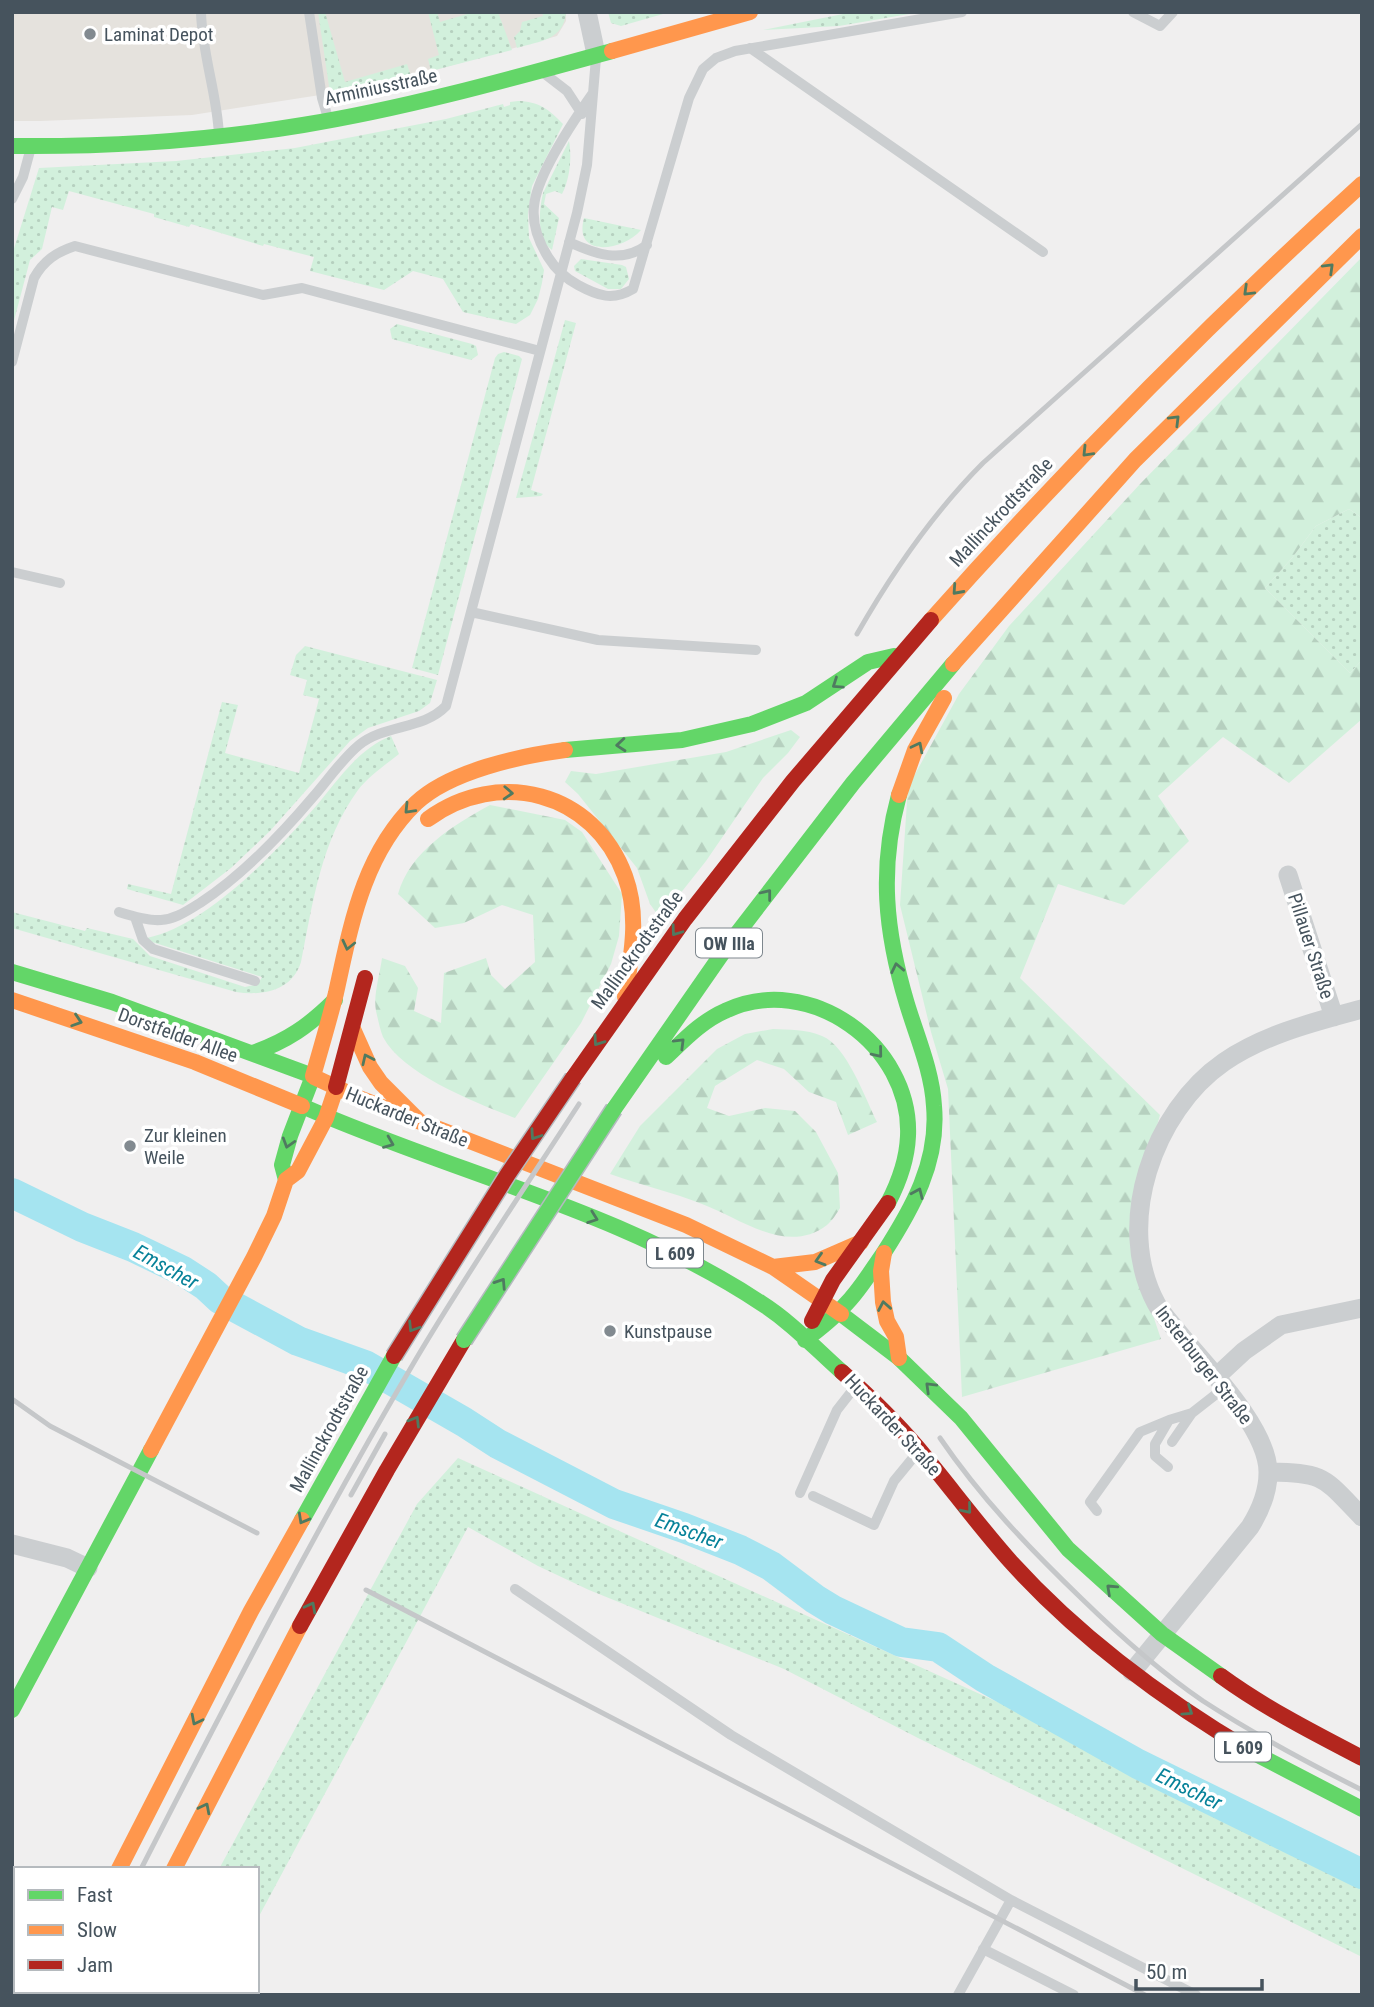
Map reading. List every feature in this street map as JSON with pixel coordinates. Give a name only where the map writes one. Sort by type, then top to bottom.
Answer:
[{"type":"main road","name":"Arminiusstraße","points":[[12,146],[171,141],[328,120],[394,108],[536,72],[750,12]]},
{"type":"main road","name":"Mallinckrodtstraße","points":[[120,1867],[251,1611],[394,1356],[508,1174],[693,908],[793,781],[898,656],[1003,540],[1154,381],[1362,184]]},
{"type":"main road","points":[[805,1340],[856,1294],[912,1208],[926,1176],[934,1135],[934,1108],[930,1081],[900,980],[889,930],[889,846],[896,806],[908,767],[948,692],[958,658],[1135,460],[1362,236]]},
{"type":"main road","points":[[313,1076],[335,1000],[360,889],[374,854],[389,830],[419,799],[448,780],[481,766],[522,756],[692,739],[771,719],[806,703],[867,663],[898,656]]},
{"type":"main road","name":"OW IIIa","points":[[614,1109],[726,948],[853,783],[958,658]]},
{"type":"main road","points":[[415,832],[426,820],[446,806],[488,792],[548,797],[569,806],[598,829],[616,855],[626,878],[635,929],[624,1004]]},
{"type":"main road","points":[[336,1087],[367,968]]},
{"type":"main road","name":"Dorstfelder Allee","points":[[12,972],[112,1002],[313,1076]]},
{"type":"main road","name":"Dorstfelder Allee","points":[[12,1000],[236,1078],[326,1118]]},
{"type":"main road","points":[[253,1053],[307,1028],[335,1000]]},
{"type":"main road","points":[[175,1867],[380,1480],[464,1340],[614,1109],[689,1034],[732,1008],[772,1000],[802,1002],[826,1010],[862,1034],[895,1074],[908,1121],[906,1160],[898,1184],[886,1208],[820,1300],[805,1340]]},
{"type":"main road","points":[[353,1029],[370,1067],[381,1083],[419,1121]]},
{"type":"main road","name":"Huckarder Straße","points":[[286,1181],[282,1165],[313,1076],[419,1121],[686,1225],[773,1267],[900,1358],[961,1418],[1068,1549],[1162,1634],[1240,1690],[1321,1738],[1362,1758]]},
{"type":"main road","name":"Huckarder Straße","points":[[12,1710],[254,1257],[274,1216],[286,1181],[298,1171],[326,1118],[336,1087]]},
{"type":"main road","name":"Huckarder Straße","points":[[326,1118],[615,1226],[672,1251],[748,1294],[777,1314],[857,1384],[919,1450],[1026,1578],[1132,1672],[1231,1740],[1329,1794],[1362,1809]]},
{"type":"main road","points":[[773,1267],[815,1262],[864,1240]]},
{"type":"main road","points":[[884,1252],[881,1271],[883,1302],[887,1321],[896,1337],[900,1358]]},
{"type":"street","points":[[587,12],[596,54]]},
{"type":"street","name":"Pillauer Straße","points":[[1288,875],[1334,1017]]},
{"type":"street","name":"Insterburger Straße","points":[[1269,1472],[1266,1454],[1250,1422],[1157,1305],[1143,1276],[1140,1203],[1152,1159],[1166,1128],[1185,1098],[1223,1063],[1264,1039],[1362,1009]]},
{"type":"street","points":[[1220,1382],[1244,1351],[1281,1325],[1362,1308]]},
{"type":"street","points":[[1132,1672],[1250,1527],[1265,1494],[1269,1472],[1305,1473],[1323,1479],[1362,1517]]},
{"type":"street","points":[[12,1544],[67,1558],[88,1568]]},
{"type":"lane","points":[[201,12],[201,29],[216,101],[219,136]]},
{"type":"lane","points":[[309,12],[328,120]]},
{"type":"lane","points":[[593,92],[544,176],[534,205],[535,227],[541,246],[560,274],[601,295],[622,296],[633,289],[695,83],[703,69],[716,58],[750,48],[962,12]]},
{"type":"lane","points":[[1133,12],[1160,26],[1173,12]]},
{"type":"lane","points":[[750,48],[1043,252]]},
{"type":"lane","points":[[119,912],[162,920],[181,915],[205,900],[268,846],[345,758],[361,744],[379,732],[438,715],[446,706],[583,186],[596,54]]},
{"type":"lane","points":[[536,72],[547,75],[567,91],[581,111],[590,134]]},
{"type":"lane","points":[[12,199],[23,177],[31,147]]},
{"type":"lane","points":[[569,242],[605,256],[638,252],[647,244]]},
{"type":"lane","points":[[12,362],[34,278],[41,266],[51,257],[75,246],[263,295],[302,288],[540,351]]},
{"type":"lane","points":[[12,572],[60,583]]},
{"type":"lane","points":[[471,612],[598,640],[756,650]]},
{"type":"lane","points":[[135,917],[143,940],[153,949],[255,981]]},
{"type":"lane","points":[[1172,1443],[1192,1413],[1220,1382]]},
{"type":"lane","points":[[800,1493],[837,1410],[857,1384]]},
{"type":"lane","points":[[1097,1511],[1090,1502],[1140,1432],[1169,1419],[1192,1413]]},
{"type":"lane","points":[[1168,1467],[1155,1455],[1155,1444],[1169,1419]]},
{"type":"lane","points":[[813,1496],[874,1525],[894,1481],[919,1450]]},
{"type":"lane","points":[[515,1589],[731,1735],[1011,1900],[1196,1995]]},
{"type":"lane","points":[[957,1995],[1011,1900]]},
{"type":"lane","points":[[984,1949],[1074,1995]]},
{"type":"shaded area","points":[[12,12],[566,12],[566,21],[557,36],[410,77],[333,93],[192,115],[12,121]]},
{"type":"green space","points":[[318,12],[325,12],[345,82],[407,64],[411,76],[330,93]]},
{"type":"green space","points":[[428,12],[437,12],[440,22],[474,12],[498,12],[512,50],[431,71],[428,59],[439,55]]},
{"type":"green space","points":[[542,12],[566,12],[561,28],[549,38],[517,48],[514,37],[520,31],[522,22],[543,16]]},
{"type":"green space","points":[[608,12],[670,12],[621,26],[611,23]]},
{"type":"green space","points":[[853,12],[921,12],[839,26],[763,30]]},
{"type":"green space","points":[[518,101],[543,107],[563,124],[532,186],[528,214],[529,238],[544,270],[538,299],[530,315],[516,324],[463,312],[443,279],[413,271],[384,290],[310,271],[314,257],[264,244],[263,246],[191,224],[189,227],[154,217],[154,214],[69,191],[63,210],[52,207],[42,249],[30,260],[12,328],[12,255],[39,168],[176,161],[295,148],[446,119],[503,104],[504,107],[510,105],[510,102]]},
{"type":"green space","points":[[569,141],[570,168],[565,188],[562,194],[555,191],[546,194],[544,204],[559,218],[552,250],[541,232],[543,193]]},
{"type":"green space","points":[[584,218],[641,230],[623,243],[602,247],[592,245],[586,240],[583,231]]},
{"type":"green space","points":[[1362,257],[1362,518],[1349,509],[1316,526],[1265,588],[1350,673],[1362,660],[1362,719],[1289,783],[1223,737],[1158,796],[1189,841],[1124,905],[1058,884],[1020,978],[1160,1115],[1137,1200],[1138,1271],[1161,1339],[962,1397],[948,1089],[900,905],[908,787],[959,694],[1009,626],[1141,483]]},
{"type":"green space","points":[[581,259],[622,265],[626,267],[629,279],[621,289],[608,289],[575,271],[574,266]]},
{"type":"green space","points":[[565,320],[576,323],[531,490],[543,494],[516,498]]},
{"type":"green space","points":[[397,324],[472,344],[476,346],[478,355],[471,360],[392,339],[390,329]]},
{"type":"green space","points":[[504,352],[522,359],[438,675],[412,668],[495,358]]},
{"type":"green space","points":[[1349,509],[1362,518],[1362,660],[1350,673],[1265,588],[1316,526]]},
{"type":"green space","points":[[305,646],[437,680],[430,703],[419,711],[368,728],[350,741],[270,831],[231,868],[183,905],[127,889],[128,884],[171,894],[222,702],[238,705],[225,753],[299,773],[319,699],[303,695],[307,680],[290,675],[296,655]]},
{"type":"green space","points":[[791,730],[800,737],[763,778],[706,861],[668,909],[657,914],[650,904],[637,868],[578,794],[565,782],[571,771],[596,774],[726,752]]},
{"type":"green space","points":[[391,736],[399,754],[358,790],[335,830],[320,873],[301,962],[297,972],[284,985],[266,992],[236,992],[12,928],[12,912],[85,931],[87,928],[133,939],[150,956],[245,987],[258,984],[262,977],[152,942],[147,938],[170,931],[193,918],[240,884],[282,843],[359,757]]},
{"type":"green space","points":[[490,805],[565,820],[582,832],[622,894],[619,936],[611,964],[581,1023],[515,1118],[442,1086],[407,1064],[383,1037],[375,1005],[382,958],[405,966],[418,988],[414,1011],[441,1023],[444,973],[486,958],[491,975],[505,989],[535,962],[533,915],[502,905],[464,923],[435,928],[398,894],[412,865],[423,852],[462,821]]},
{"type":"green space","points":[[773,1029],[810,1032],[831,1042],[847,1061],[877,1122],[848,1135],[836,1102],[809,1092],[784,1069],[757,1060],[715,1086],[707,1108],[729,1116],[765,1108],[795,1111],[816,1132],[838,1173],[840,1208],[827,1225],[812,1234],[780,1236],[691,1200],[610,1174],[640,1126],[717,1049],[745,1034]]},
{"type":"green space","points":[[458,1458],[1002,1704],[1312,1865],[1362,1886],[1362,1957],[784,1669],[589,1590],[538,1566],[468,1527],[259,1916],[259,1867],[220,1867],[417,1504]]},
{"type":"waterway","name":"Emscher","points":[[12,1193],[183,1271],[220,1299],[298,1341],[365,1365],[498,1444],[614,1504],[740,1550],[771,1566],[833,1610],[901,1642],[938,1647],[985,1678],[1138,1764],[1362,1874]]},
{"type":"railway","points":[[857,634],[914,544],[964,482],[1362,124]]},
{"type":"railway","points":[[142,1867],[275,1612],[416,1359],[579,1104]]},
{"type":"railway","points":[[12,1399],[50,1426],[257,1533]]},
{"type":"railway","points":[[351,1495],[385,1434]]},
{"type":"railway","points":[[940,1438],[989,1502],[1024,1541],[1095,1612],[1155,1665],[1203,1701],[1242,1725],[1362,1790]]},
{"type":"railway","points":[[366,1590],[1145,1995]]},
{"type":"traffic: fast","points":[[12,146],[158,142],[303,125],[420,101],[612,51]]},
{"type":"traffic: fast","points":[[565,750],[682,740],[752,724],[806,703],[868,662],[894,656]]},
{"type":"traffic: fast","points":[[614,1109],[726,948],[853,783],[953,664]]},
{"type":"traffic: fast","points":[[805,1340],[850,1299],[883,1254],[913,1202],[928,1166],[932,1146],[934,1106],[930,1080],[900,977],[887,900],[889,848],[899,795]]},
{"type":"traffic: fast","points":[[12,972],[112,1002],[313,1076],[282,1165],[286,1180]]},
{"type":"traffic: fast","points":[[252,1053],[297,1032],[335,1000]]},
{"type":"traffic: fast","points":[[666,1057],[709,1020],[725,1011],[757,1001],[790,1001],[821,1009],[850,1024],[874,1046],[893,1072],[905,1103],[908,1136],[906,1154],[888,1203]]},
{"type":"traffic: fast","points":[[302,1106],[595,1218],[652,1243],[708,1271],[772,1310],[842,1372]]},
{"type":"traffic: fast","points":[[464,1340],[614,1109]]},
{"type":"traffic: fast","points":[[841,1314],[899,1358],[961,1418],[1068,1549],[1162,1634],[1221,1676]]},
{"type":"traffic: fast","points":[[302,1520],[394,1356]]},
{"type":"traffic: fast","points":[[12,1710],[151,1450]]},
{"type":"traffic: fast","points":[[1252,1752],[1362,1809]]},
{"type":"traffic: slow","points":[[612,51],[750,12]]},
{"type":"traffic: slow","points":[[931,620],[1140,396],[1362,184]]},
{"type":"traffic: slow","points":[[953,664],[1135,460],[1362,236]]},
{"type":"traffic: slow","points":[[899,795],[915,750],[944,698]]},
{"type":"traffic: slow","points":[[313,1076],[362,892],[371,868],[398,823],[416,803],[447,782],[507,761],[565,750]]},
{"type":"traffic: slow","points":[[428,819],[455,803],[484,794],[513,792],[541,796],[568,807],[591,824],[611,847],[630,891],[633,936],[625,997]]},
{"type":"traffic: slow","points":[[12,1000],[195,1062],[302,1106]]},
{"type":"traffic: slow","points":[[353,1029],[370,1067],[381,1083],[419,1121]]},
{"type":"traffic: slow","points":[[314,1077],[359,1098],[686,1225],[773,1267],[841,1314]]},
{"type":"traffic: slow","points":[[151,1450],[254,1257],[274,1216],[286,1180],[298,1171],[326,1118],[334,1094]]},
{"type":"traffic: slow","points":[[773,1267],[815,1262],[861,1242]]},
{"type":"traffic: slow","points":[[884,1253],[881,1271],[883,1302],[887,1321],[896,1337],[899,1358]]},
{"type":"traffic: slow","points":[[120,1867],[251,1611],[302,1520]]},
{"type":"traffic: slow","points":[[175,1867],[300,1626]]},
{"type":"traffic: jam","points":[[573,1078],[685,919],[793,781],[931,620]]},
{"type":"traffic: jam","points":[[336,1087],[365,978]]},
{"type":"traffic: jam","points":[[394,1356],[508,1174],[573,1078]]},
{"type":"traffic: jam","points":[[812,1321],[833,1280],[888,1203]]},
{"type":"traffic: jam","points":[[300,1626],[387,1470],[464,1340]]},
{"type":"traffic: jam","points":[[842,1372],[908,1437],[1011,1562],[1065,1616],[1155,1689],[1252,1752]]},
{"type":"traffic: jam","points":[[1221,1676],[1308,1730],[1362,1758]]},
{"type":"place","name":"Laminat Depot","points":[[90,34]]},
{"type":"place","name":"Zur kleinen Weile","points":[[130,1146]]},
{"type":"place","name":"Kunstpause","points":[[610,1331]]}]
